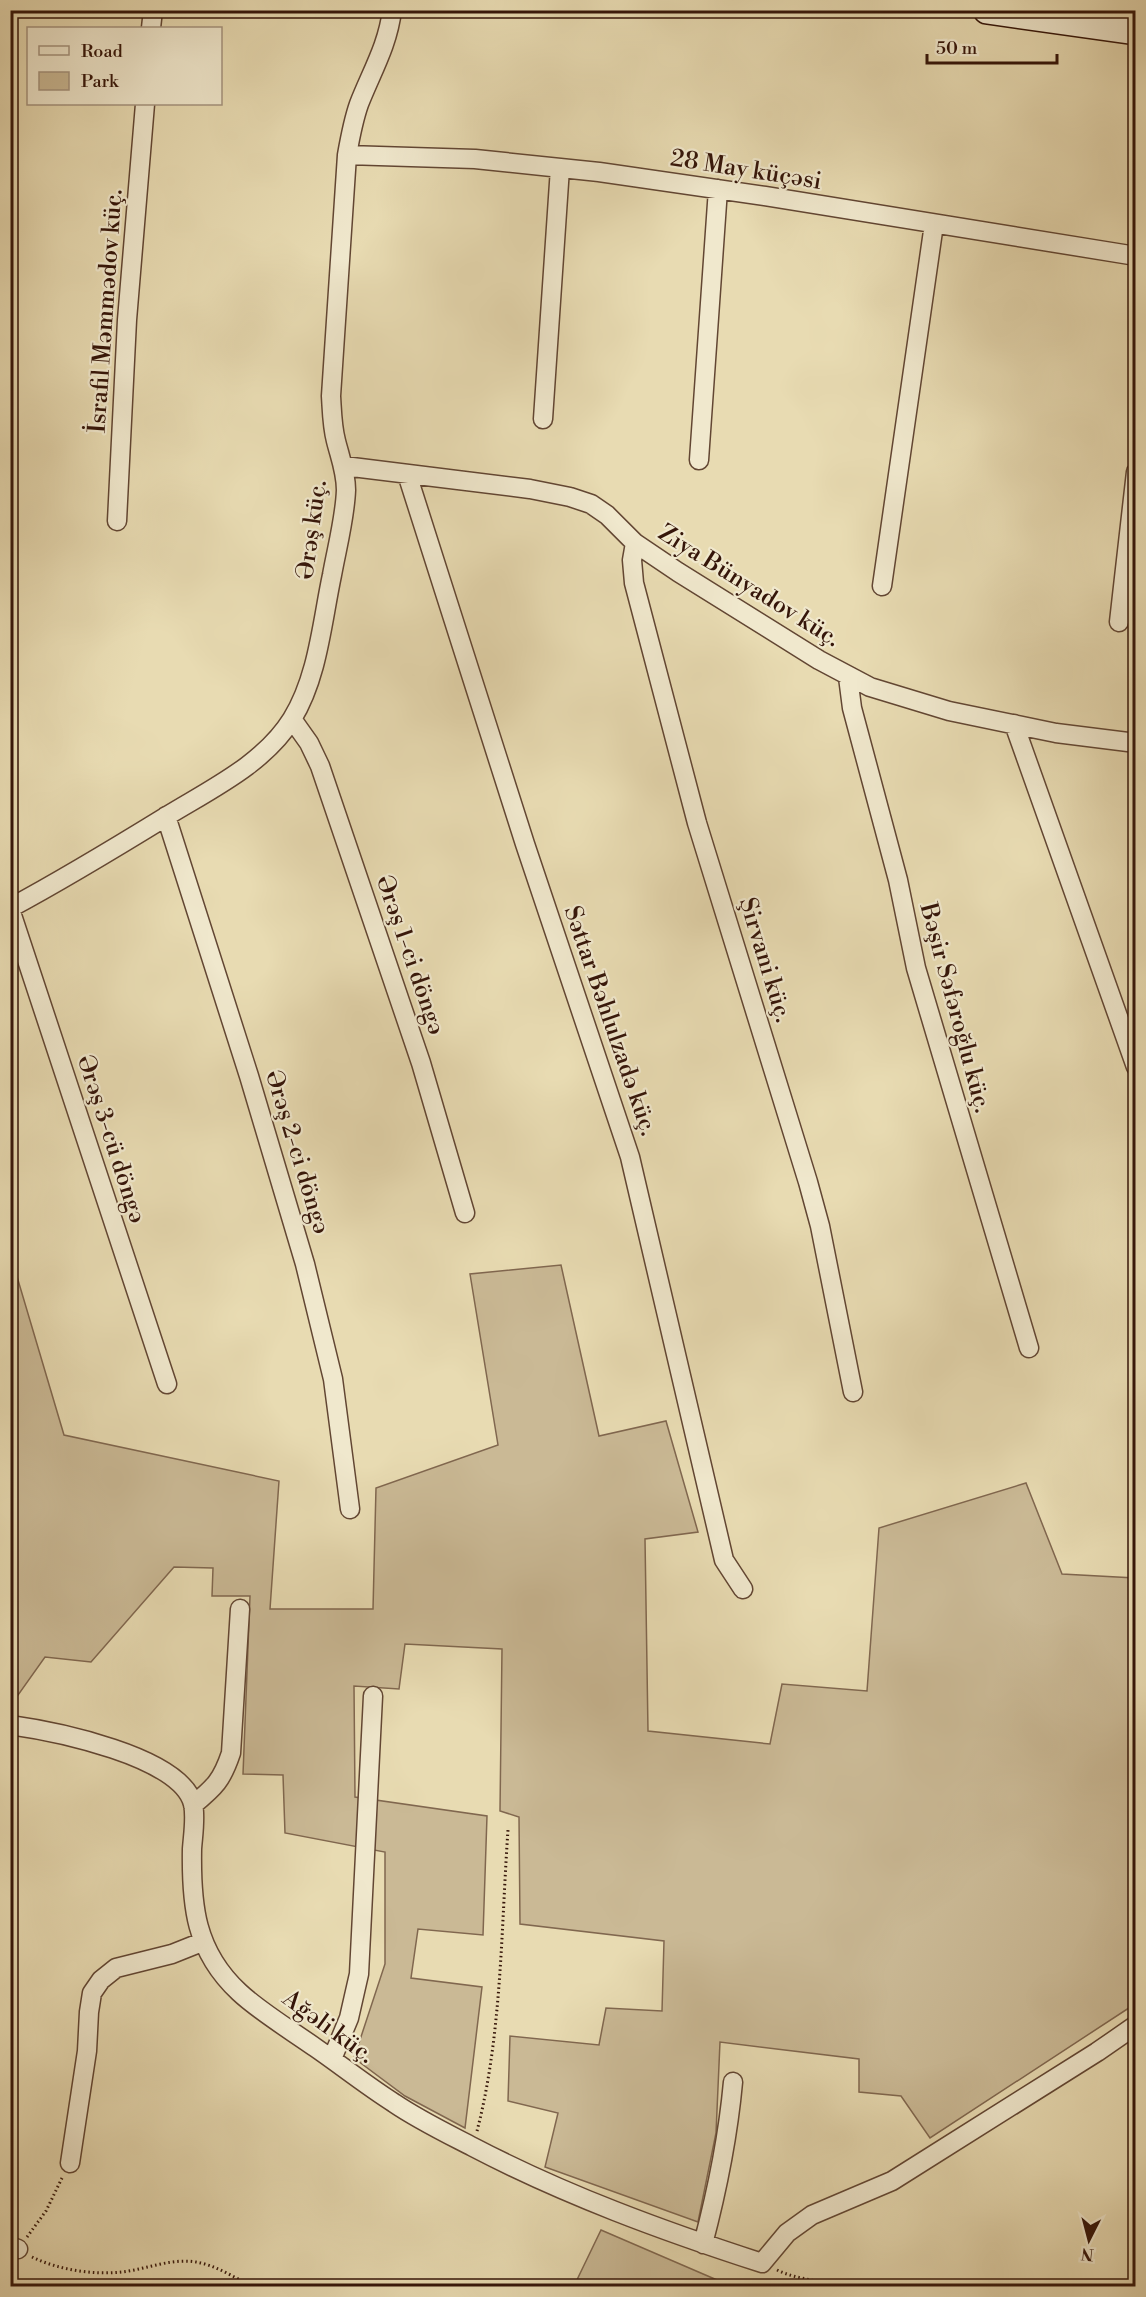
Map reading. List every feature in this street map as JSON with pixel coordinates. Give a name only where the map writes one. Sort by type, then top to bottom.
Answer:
[{"type":"street","points":[[151,27],[153,10]]},
{"type":"street","name":"Ərəş küç.","points":[[10,909],[73,874],[241,770],[272,743],[292,719],[308,687],[346,489],[344,466],[336,441],[331,396],[347,155],[359,104],[380,59],[392,10]]},
{"type":"street","points":[[987,10],[1136,31]]},
{"type":"street","name":"İsrafil Məmmədov küç.","points":[[117,521],[127,320],[145,105]]},
{"type":"street","name":"28 May küçəsi","points":[[347,155],[475,159],[560,168],[718,189],[1136,256]]},
{"type":"street","points":[[543,419],[560,168]]},
{"type":"street","points":[[699,460],[718,189]]},
{"type":"street","points":[[882,586],[934,224]]},
{"type":"street","name":"Ziya Bünyadov küç.","points":[[344,466],[570,496],[591,504],[607,515],[635,543],[678,572],[848,677],[870,687],[949,711],[1056,733],[1136,743]]},
{"type":"street","points":[[1119,622],[1136,472]]},
{"type":"street","name":"Səttar Bəhlulzadə küç.","points":[[408,474],[525,844],[630,1156],[724,1560],[742,1589]]},
{"type":"street","name":"Şirvani küç.","points":[[635,543],[632,560],[634,583],[697,823],[820,1226],[853,1392]]},
{"type":"street","name":"Bəşir Səfəroğlu küç.","points":[[848,677],[852,708],[898,880],[916,968],[1029,1348]]},
{"type":"street","name":"Ərəş 1-ci döngə","points":[[292,719],[309,743],[320,766],[421,1063],[465,1214]]},
{"type":"street","points":[[1014,724],[1136,1067]]},
{"type":"street","name":"Ərəş 2-ci döngə","points":[[166,816],[249,1076],[305,1264],[333,1379],[350,1509]]},
{"type":"street","name":"Ərəş 3-cü döngə","points":[[10,909],[167,1384]]},
{"type":"street","points":[[10,1725],[76,1736],[115,1749],[175,1778],[187,1790],[194,1805],[216,1786],[224,1774],[231,1753],[240,1609]]},
{"type":"street","points":[[332,2059],[349,2018],[359,1974],[373,1696]]},
{"type":"street","name":"Ağəli küç.","points":[[194,1805],[191,1882],[194,1911],[202,1942],[218,1968],[239,1992],[393,2103],[472,2147],[572,2194],[703,2244],[762,2263]]},
{"type":"street","points":[[70,2163],[87,2051],[92,1993],[101,1980],[116,1968],[172,1954],[202,1942]]},
{"type":"street","points":[[762,2263],[787,2234],[812,2215],[845,2203],[892,2181],[1136,2025]]},
{"type":"street","points":[[703,2244],[722,2162],[730,2118],[733,2082]]},
{"type":"path","points":[[472,2147],[487,2091],[493,2050],[508,1830]]},
{"type":"path","points":[[70,2163],[46,2211],[14,2247],[46,2264],[78,2271],[122,2272],[169,2262],[196,2262],[223,2271],[251,2286]]},
{"type":"path","points":[[762,2263],[788,2275],[818,2280],[833,2286]]},
{"type":"green space","points":[[10,1253],[64,1435],[279,1481],[270,1609],[373,1609],[376,1488],[498,1445],[470,1274],[561,1265],[599,1436],[666,1421],[698,1532],[645,1539],[648,1731],[770,1744],[782,1684],[867,1691],[879,1528],[1026,1483],[1062,1574],[1135,1578],[1135,2004],[930,2138],[901,2096],[859,2092],[859,2059],[720,2042],[716,2133],[698,2222],[545,2167],[558,2113],[508,2101],[510,2036],[599,2045],[606,2008],[662,2011],[664,1941],[520,1924],[519,1817],[500,1811],[502,1649],[405,1644],[399,1689],[354,1686],[355,1797],[487,1816],[483,1935],[418,1929],[411,1978],[482,1987],[465,2128],[405,2096],[354,2058],[385,1964],[385,1852],[285,1833],[283,1775],[243,1774],[250,1596],[212,1596],[213,1568],[174,1567],[91,1662],[45,1657],[11,1705],[10,1550],[13,1510],[10,1509]]},
{"type":"green space","points":[[601,2230],[731,2286],[574,2286]]}]
